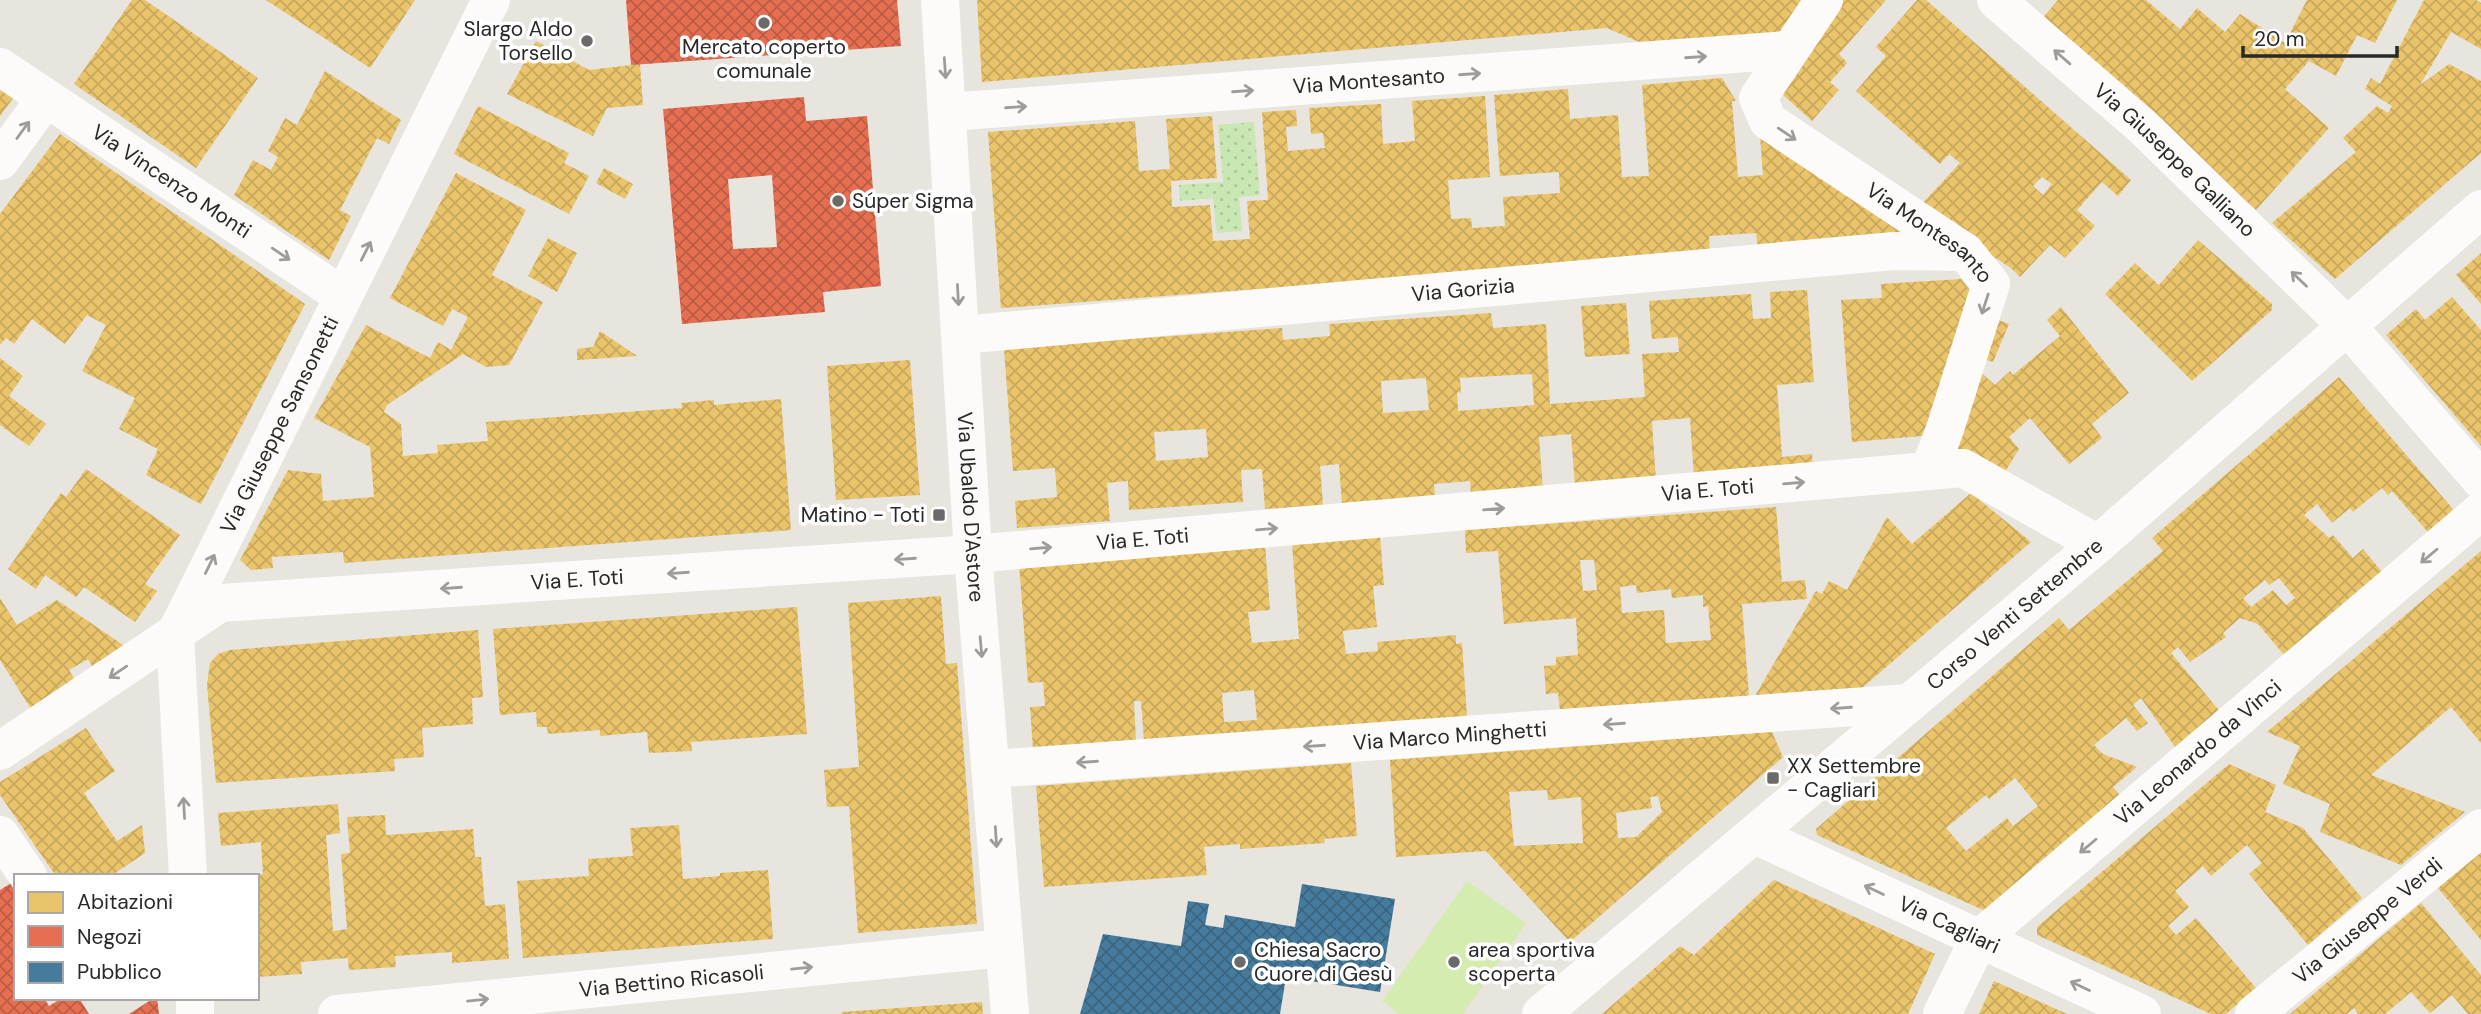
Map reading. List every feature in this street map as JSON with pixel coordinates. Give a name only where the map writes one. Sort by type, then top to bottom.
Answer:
[{"type":"street","name":"Via Giuseppe Sansonetti","points":[[188,874],[175,635],[491,0]]},
{"type":"street","name":"Via Ubaldo D'Astore","points":[[940,0],[973,554],[1010,1014]]},
{"type":"street","name":"Via Montesanto","points":[[1824,0],[1758,98],[1768,121],[1965,252],[1991,284],[1929,471]]},
{"type":"street","name":"Via Giuseppe Galliano","points":[[1996,0],[2144,128],[2348,327],[2481,480]]},
{"type":"street","name":"Via Montesanto","points":[[948,112],[1789,50]]},
{"type":"street","name":"Via Vincenzo Monti","points":[[0,67],[343,296]]},
{"type":"street","points":[[0,161],[46,99]]},
{"type":"street","name":"Corso Venti Settembre","points":[[1541,1014],[2098,544],[2481,209]]},
{"type":"street","name":"Via Gorizia","points":[[961,335],[1894,251],[1965,252]]},
{"type":"street","name":"Via E. Toti","points":[[0,751],[220,603],[973,554],[1963,468],[2098,544]]},
{"type":"street","name":"Via Leonardo da Vinci","points":[[1942,1014],[1979,939],[2481,511]]},
{"type":"street","name":"Via Marco Minghetti","points":[[991,769],[1909,703]]},
{"type":"street","name":"Via Giuseppe Verdi","points":[[2254,1014],[2481,828]]},
{"type":"street","points":[[0,835],[27,874]]},
{"type":"street","name":"Via Cagliari","points":[[1755,835],[2142,1014]]},
{"type":"street","name":"Via Bettino Ricasoli","points":[[337,1014],[1004,948]]},
{"type":"green space","points":[[1254,122],[1260,195],[1239,197],[1242,231],[1217,233],[1213,198],[1180,201],[1179,185],[1223,182],[1218,125]]},
{"type":"green space","name":"area sportiva scoperta","points":[[1467,881],[1526,923],[1463,1014],[1400,1014],[1382,1001]]},
{"type":"building: Abitazioni","points":[[132,0],[145,0],[258,78],[196,168],[74,84]]},
{"type":"building: Abitazioni","points":[[266,0],[415,0],[370,68]]},
{"type":"building: Abitazioni","points":[[977,0],[1805,0],[1785,33],[1646,45],[1607,28],[982,82]]},
{"type":"building: Abitazioni","points":[[1838,0],[1886,0],[1839,54],[1847,63],[1830,82],[1839,90],[1812,121],[1781,93]]},
{"type":"building: Abitazioni","points":[[1917,0],[1926,0],[2131,180],[2118,196],[2102,182],[2077,210],[2095,226],[2065,258],[2050,245],[2020,277],[2011,268],[1918,208],[1960,163],[1949,154],[1940,164],[1856,91],[1886,56],[1876,47]],"holes":[[[2042,177],[2052,184],[2043,195],[2033,186]]]},
{"type":"building: Abitazioni","points":[[2058,0],[2146,0],[2180,29],[2197,8],[2225,32],[2240,14],[2285,43],[2307,0],[2397,0],[2375,43],[2357,35],[2336,76],[2309,61],[2285,89],[2329,128],[2256,210],[2041,20]]},
{"type":"building: Abitazioni","points":[[2424,0],[2476,0],[2481,3],[2481,49],[2451,32],[2420,85],[2449,64],[2481,81],[2481,153],[2335,279],[2272,223],[2356,152],[2343,138],[2377,106],[2388,113],[2392,106],[2365,89],[2371,78],[2380,84]]},
{"type":"building: Abitazioni","points":[[536,41],[589,70],[640,64],[643,105],[607,108],[593,136],[507,94]]},
{"type":"building: Abitazioni","points":[[325,71],[401,120],[389,144],[377,138],[340,210],[351,216],[329,260],[234,195],[253,160],[271,170],[278,157],[268,151],[285,118],[297,125]]},
{"type":"building: Abitazioni","points":[[1722,78],[1736,101],[1732,101],[1738,177],[1763,175],[1760,136],[1918,241],[1758,252],[1756,233],[1709,236],[1710,256],[1001,308],[988,132],[1135,121],[1139,171],[1170,169],[1166,119],[1212,116],[1217,178],[1171,181],[1172,207],[1210,205],[1213,241],[1250,239],[1247,201],[1268,200],[1262,112],[1296,110],[1297,126],[1286,127],[1288,151],[1325,148],[1323,133],[1311,134],[1309,108],[1381,104],[1383,144],[1415,141],[1412,101],[1485,96],[1490,177],[1448,180],[1451,219],[1471,218],[1472,228],[1505,226],[1503,197],[1560,193],[1559,172],[1500,176],[1494,95],[1568,89],[1570,119],[1618,115],[1622,177],[1649,176],[1642,85]]},
{"type":"building: Abitazioni","points":[[0,87],[14,97],[0,116]]},
{"type":"building: Abitazioni","points":[[478,106],[569,153],[564,163],[589,176],[569,214],[454,154]]},
{"type":"building: Abitazioni","points":[[60,134],[305,304],[201,504],[146,475],[158,449],[119,429],[135,398],[82,371],[106,325],[87,315],[65,344],[32,319],[14,344],[6,338],[0,345],[0,214]]},
{"type":"building: Abitazioni","points":[[604,168],[633,184],[625,199],[596,183]]},
{"type":"building: Abitazioni","points":[[456,173],[526,210],[492,275],[543,302],[509,365],[486,367],[463,354],[387,405],[384,412],[401,424],[403,456],[438,453],[437,445],[488,441],[486,422],[682,408],[681,403],[714,400],[714,405],[781,399],[791,530],[344,563],[343,552],[272,557],[273,568],[251,570],[240,560],[288,470],[321,474],[323,501],[374,497],[370,447],[314,418],[366,325],[430,358],[438,342],[451,350],[468,317],[452,309],[443,326],[390,298]]},
{"type":"building: Abitazioni","points":[[548,238],[577,253],[557,292],[528,276]]},
{"type":"building: Abitazioni","points":[[2198,240],[2272,304],[2272,310],[2192,381],[2105,294],[2135,263],[2159,285]]},
{"type":"building: Abitazioni","points":[[2481,253],[2481,304],[2456,275]]},
{"type":"building: Abitazioni","points":[[1961,279],[1972,293],[1933,435],[1852,442],[1841,300],[1882,298],[1881,284]]},
{"type":"building: Abitazioni","points":[[1807,290],[1814,382],[1777,385],[1782,457],[1812,454],[1813,469],[1694,478],[1690,418],[1652,421],[1656,481],[1575,486],[1571,434],[1539,437],[1543,489],[1471,494],[1470,481],[1434,484],[1435,497],[1342,503],[1339,464],[1320,466],[1323,505],[1265,509],[1262,469],[1241,470],[1243,502],[1129,510],[1128,481],[1107,483],[1110,521],[1017,528],[1015,501],[1057,497],[1055,468],[1013,471],[1004,348],[1282,328],[1283,340],[1330,336],[1329,324],[1491,313],[1493,328],[1546,324],[1550,404],[1645,397],[1642,354],[1679,352],[1678,337],[1652,339],[1649,301],[1751,294],[1753,319],[1771,318],[1770,292]],"holes":[[[1532,374],[1534,405],[1458,411],[1457,392],[1461,393],[1460,378]],[[1426,378],[1429,410],[1383,413],[1381,381]],[[1206,429],[1208,457],[1156,461],[1154,432]]]},
{"type":"building: Abitazioni","points":[[2452,297],[2481,330],[2481,446],[2386,335],[2416,309],[2425,320]]},
{"type":"building: Abitazioni","points":[[1626,303],[1630,354],[1585,357],[1581,306]]},
{"type":"building: Abitazioni","points":[[2061,307],[2129,393],[2092,424],[2102,438],[2069,464],[2030,418],[2009,437],[2019,449],[2002,477],[1954,446],[1976,368],[1995,385],[2010,371],[2013,375],[2060,336],[2047,320]]},
{"type":"building: Abitazioni","points":[[1993,318],[2009,324],[1993,362],[1980,358]]},
{"type":"building: Abitazioni","points":[[600,331],[637,356],[577,360],[577,349],[593,347]]},
{"type":"building: Abitazioni","points":[[0,358],[23,376],[9,396],[46,424],[29,446],[0,425]]},
{"type":"building: Abitazioni","points":[[910,360],[920,495],[836,500],[827,366]]},
{"type":"building: Abitazioni","points":[[2339,377],[2459,516],[2434,539],[2392,491],[2388,495],[2382,488],[2353,512],[2350,508],[2332,523],[2317,504],[2304,515],[2329,538],[2333,535],[2353,558],[2363,549],[2387,578],[2289,661],[2258,624],[2240,618],[2223,633],[2226,637],[2190,662],[2178,647],[2171,653],[2223,715],[2178,751],[2141,698],[2133,705],[2148,723],[2137,731],[2126,718],[2094,745],[2103,754],[2137,767],[2113,787],[2125,801],[1992,914],[1817,835],[1816,829],[2059,618],[2069,630],[2163,551],[2152,538]],"holes":[[[2279,578],[2295,598],[2286,605],[2273,590],[2251,607],[2243,598],[2265,580],[2269,585]],[[2015,778],[2038,806],[2013,826],[2007,818],[1966,851],[1946,828],[1986,795],[1989,799]]]},
{"type":"building: Abitazioni","points":[[86,469],[180,535],[145,584],[157,591],[135,622],[84,587],[76,597],[45,575],[36,589],[8,569],[61,493],[66,497]]},
{"type":"building: Abitazioni","points":[[1971,493],[2031,542],[1862,688],[1755,696],[1816,591],[1822,594],[1829,581],[1847,590],[1887,517],[1912,544]]},
{"type":"building: Abitazioni","points":[[1776,507],[1782,582],[1805,580],[1807,599],[1742,604],[1749,696],[1560,710],[1558,693],[1546,694],[1544,666],[1556,665],[1556,657],[1578,655],[1576,618],[1504,624],[1498,551],[1466,553],[1465,530]],"holes":[[[1580,560],[1594,560],[1597,590],[1583,591]],[[1636,585],[1637,593],[1671,589],[1672,598],[1703,595],[1703,607],[1708,606],[1711,640],[1666,643],[1664,610],[1622,613],[1620,587]]]},
{"type":"building: Abitazioni","points":[[1380,536],[1384,585],[1373,586],[1377,627],[1343,631],[1346,654],[1378,651],[1377,642],[1456,635],[1456,644],[1462,643],[1467,717],[1144,741],[1141,701],[1134,701],[1136,741],[1033,749],[1030,707],[1045,706],[1043,682],[1028,683],[1019,563],[1265,545],[1270,610],[1248,612],[1252,643],[1299,639],[1292,543]],"holes":[[[1254,690],[1257,720],[1224,722],[1222,693]]]},
{"type":"building: Abitazioni","points":[[2481,551],[2481,743],[2451,707],[2371,775],[2465,812],[2401,865],[2320,832],[2330,804],[2283,784],[2300,746],[2267,732]]},
{"type":"building: Abitazioni","points":[[941,596],[946,664],[957,663],[977,924],[858,933],[849,806],[827,807],[824,770],[859,767],[848,603]]},
{"type":"building: Abitazioni","points":[[0,598],[17,625],[57,600],[132,651],[96,673],[88,659],[69,670],[78,685],[33,712],[0,660]]},
{"type":"building: Abitazioni","points":[[797,607],[807,734],[691,742],[692,751],[649,753],[647,732],[600,736],[600,730],[548,734],[547,727],[537,727],[536,712],[500,715],[493,629]]},
{"type":"building: Abitazioni","points":[[478,630],[483,697],[472,698],[473,724],[422,728],[424,757],[394,759],[395,771],[216,783],[207,685],[210,663],[218,654],[230,650]]},
{"type":"building: Abitazioni","points":[[86,728],[115,771],[84,793],[117,841],[142,825],[145,853],[114,874],[55,874],[0,795],[0,782]]},
{"type":"building: Abitazioni","points":[[1772,732],[1783,757],[1570,942],[1486,851],[1396,857],[1390,760]],"holes":[[[1547,790],[1548,800],[1581,797],[1583,843],[1514,846],[1509,792]],[[1658,796],[1662,812],[1636,837],[1618,838],[1616,813],[1652,808],[1650,797]]]},
{"type":"building: Abitazioni","points":[[1351,763],[1357,836],[1324,839],[1325,843],[1240,849],[1240,844],[1204,847],[1207,875],[1044,887],[1036,786]]},
{"type":"building: Abitazioni","points":[[2229,764],[2276,785],[2265,812],[2303,828],[2362,898],[2308,945],[2249,874],[2262,863],[2247,845],[2211,876],[2203,866],[2175,891],[2189,907],[2168,926],[2176,935],[2196,918],[2256,988],[2226,1014],[2211,1014],[2037,935],[2037,927]]},
{"type":"building: Abitazioni","points":[[338,804],[340,833],[326,835],[333,931],[347,929],[341,854],[350,853],[347,817],[385,815],[386,835],[473,829],[475,857],[481,857],[485,906],[505,904],[509,959],[452,963],[452,952],[395,956],[396,967],[349,970],[348,958],[301,962],[302,974],[259,977],[259,875],[263,874],[261,842],[221,846],[218,813]]},
{"type":"building: Abitazioni","points":[[679,825],[683,879],[768,870],[773,939],[523,958],[517,881],[589,876],[588,859],[633,856],[630,828]]},
{"type":"building: Abitazioni","points":[[2481,852],[2481,940],[2438,888]]},
{"type":"building: Abitazioni","points":[[1774,880],[1935,954],[1908,1014],[1602,1014],[1680,946],[1694,955]]},
{"type":"building: Abitazioni","points":[[2421,903],[2481,975],[2481,1014],[2468,1014],[2452,995],[2430,1013],[2411,992],[2385,1014],[2358,1014],[2354,1008],[2347,1014],[2290,1014]]},
{"type":"building: Abitazioni","points":[[1994,981],[2067,1014],[1979,1014]]},
{"type":"building: Abitazioni","points":[[982,1002],[983,1014],[842,1014],[842,1012]]},
{"type":"building: Negozi","name":"Mercato coperto comunale","points":[[626,0],[897,0],[901,46],[631,65]]},
{"type":"building: Negozi","points":[[804,97],[806,121],[867,116],[881,286],[823,292],[825,312],[682,324],[663,109]],"holes":[[[772,175],[777,247],[733,249],[728,179]]]},
{"type":"building: Negozi","points":[[14,881],[14,1000],[45,1000],[49,1006],[59,1000],[80,1000],[89,1014],[0,1014],[0,890]]},
{"type":"building: Negozi","points":[[151,1000],[157,1000],[159,1014],[129,1014]]},
{"type":"building: Pubblico","name":"Chiesa Sacro Cuore di Gesù","points":[[1302,884],[1395,899],[1380,992],[1286,977],[1280,1014],[1080,1014],[1103,934],[1181,946],[1188,901],[1209,904],[1205,925],[1223,928],[1225,915],[1295,927]]},
{"type":"place","name":"Mercato coperto comunale","points":[[764,23]]},
{"type":"place","name":"Slargo Aldo Torsello","points":[[587,41]]},
{"type":"place","name":"Súper Sigma","points":[[838,201]]},
{"type":"place","name":"Matino - Toti","points":[[939,515]]},
{"type":"place","name":"XX Settembre - Cagliari","points":[[1773,778]]},
{"type":"place","name":"Chiesa Sacro Cuore di Gesù","points":[[1240,962]]},
{"type":"place","name":"area sportiva scoperta","points":[[1454,962]]}]
